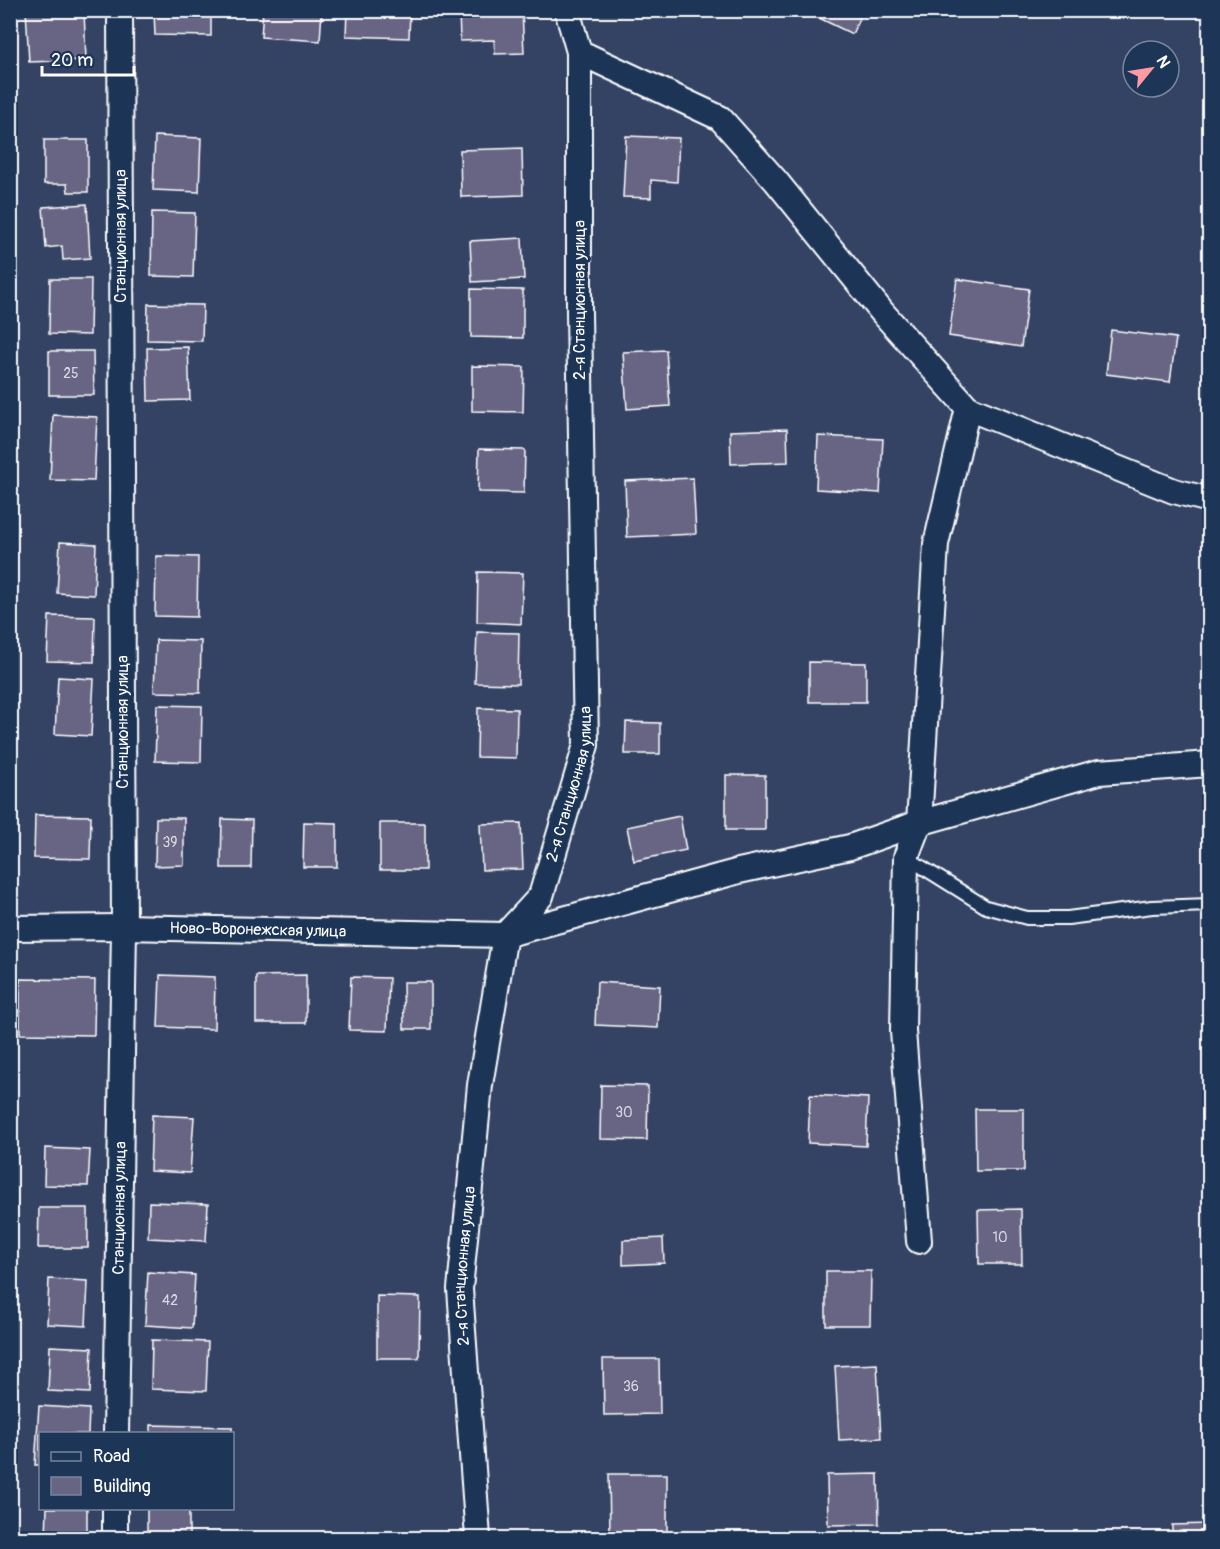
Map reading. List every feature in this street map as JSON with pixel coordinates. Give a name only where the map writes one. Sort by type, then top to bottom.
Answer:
[{"type":"street","name":"Станционная улица","points":[[117,1432],[124,927],[120,10]]},
{"type":"street","name":"2-я Станционная улица","points":[[478,1539],[460,1288],[480,1085],[505,935],[542,896],[586,745],[579,312],[579,52],[567,10]]},
{"type":"street","points":[[579,52],[720,118],[776,181],[882,312],[969,408],[1174,491],[1209,500]]},
{"type":"street","points":[[919,1241],[903,1031],[906,857],[919,823],[936,544],[969,408]]},
{"type":"street","name":"Ново-Воронежская улица","points":[[10,928],[124,927],[505,935],[739,871],[850,847],[919,823],[1099,772],[1209,764]]},
{"type":"street","points":[[115,1510],[115,1539]]},
{"type":"lane","points":[[906,857],[986,907],[1027,918],[1068,918],[1152,907],[1209,905]]},
{"type":"building","points":[[26,10],[84,10],[86,60],[29,62]]},
{"type":"building","points":[[154,10],[211,10],[211,36],[155,35]]},
{"type":"building","points":[[263,10],[322,10],[320,41],[261,37]]},
{"type":"building","points":[[347,10],[410,10],[409,38],[346,36]]},
{"type":"building","points":[[459,10],[522,10],[524,53],[495,54],[494,40],[460,41]]},
{"type":"building","points":[[810,10],[863,10],[852,34],[809,13]]},
{"type":"building","points":[[155,136],[201,138],[199,192],[153,190]]},
{"type":"building","points":[[626,136],[679,138],[677,182],[651,180],[651,198],[623,197]]},
{"type":"building","points":[[44,140],[88,140],[88,192],[68,192],[67,184],[44,184]]},
{"type":"building","points":[[522,148],[523,195],[461,197],[460,150]]},
{"type":"building","points":[[87,204],[90,258],[63,260],[62,246],[46,248],[43,207]]},
{"type":"building","points":[[152,212],[195,213],[193,277],[151,276]]},
{"type":"building","points":[[522,238],[524,279],[472,282],[470,241]]},
{"type":"building","points":[[50,279],[91,279],[90,335],[49,334]]},
{"type":"building","points":[[957,279],[1029,289],[1021,347],[949,336]]},
{"type":"building","points":[[471,289],[523,290],[523,338],[471,337]]},
{"type":"building","points":[[148,304],[203,305],[202,341],[147,340]]},
{"type":"building","points":[[1111,330],[1176,338],[1170,382],[1106,374]]},
{"type":"building","points":[[188,347],[190,400],[148,401],[147,348]]},
{"type":"building","points":[[666,350],[670,406],[627,409],[623,352]]},
{"type":"building","points":[[49,351],[93,351],[94,395],[49,395]]},
{"type":"building","points":[[472,366],[524,367],[523,412],[472,411]]},
{"type":"building","points":[[53,415],[97,417],[94,481],[50,480]]},
{"type":"building","points":[[787,429],[788,462],[731,464],[730,431]]},
{"type":"building","points":[[818,436],[883,439],[880,493],[816,489]]},
{"type":"building","points":[[479,449],[525,450],[524,493],[478,492]]},
{"type":"building","points":[[693,478],[696,534],[627,537],[625,481]]},
{"type":"building","points":[[60,542],[96,544],[94,595],[57,593]]},
{"type":"building","points":[[156,556],[198,557],[197,617],[155,616]]},
{"type":"building","points":[[478,572],[523,573],[521,624],[477,622]]},
{"type":"building","points":[[49,616],[95,617],[94,662],[47,661]]},
{"type":"building","points":[[477,632],[519,633],[518,684],[475,683]]},
{"type":"building","points":[[156,640],[201,641],[200,693],[154,692]]},
{"type":"building","points":[[809,662],[866,663],[866,702],[809,702]]},
{"type":"building","points":[[58,677],[94,679],[91,736],[55,734]]},
{"type":"building","points":[[157,705],[202,706],[201,762],[155,761]]},
{"type":"building","points":[[478,708],[517,709],[516,758],[477,757]]},
{"type":"building","points":[[626,722],[660,723],[660,754],[625,754]]},
{"type":"building","points":[[726,775],[765,775],[765,830],[726,830]]},
{"type":"building","points":[[35,815],[91,816],[90,859],[34,858]]},
{"type":"building","points":[[680,816],[686,850],[634,861],[627,827]]},
{"type":"building","points":[[156,818],[184,818],[184,865],[155,866]]},
{"type":"building","points":[[222,819],[252,820],[251,868],[221,868]]},
{"type":"building","points":[[304,822],[337,823],[337,867],[303,867]]},
{"type":"building","points":[[380,823],[425,823],[425,870],[380,870]]},
{"type":"building","points":[[521,823],[523,869],[482,870],[480,824]]},
{"type":"building","points":[[160,975],[215,977],[214,1029],[158,1027]]},
{"type":"building","points":[[306,975],[306,1023],[256,1023],[256,976]]},
{"type":"building","points":[[351,977],[389,978],[387,1031],[349,1030]]},
{"type":"building","points":[[20,979],[95,980],[94,1035],[20,1034]]},
{"type":"building","points":[[403,982],[431,982],[431,1029],[404,1029]]},
{"type":"building","points":[[597,982],[660,986],[658,1028],[595,1025]]},
{"type":"building","points":[[601,1085],[648,1086],[647,1140],[600,1139]]},
{"type":"building","points":[[810,1095],[868,1098],[866,1146],[808,1143]]},
{"type":"building","points":[[975,1109],[1024,1109],[1024,1171],[976,1171]]},
{"type":"building","points":[[152,1115],[194,1117],[190,1173],[150,1171]]},
{"type":"building","points":[[45,1148],[90,1150],[88,1186],[44,1185]]},
{"type":"building","points":[[149,1202],[208,1204],[206,1241],[148,1238]]},
{"type":"building","points":[[39,1208],[88,1208],[88,1248],[38,1248]]},
{"type":"building","points":[[1021,1209],[1022,1264],[979,1264],[978,1210]]},
{"type":"building","points":[[663,1238],[664,1263],[623,1265],[623,1240]]},
{"type":"building","points":[[826,1271],[871,1271],[870,1325],[826,1325]]},
{"type":"building","points":[[148,1272],[195,1275],[192,1328],[145,1325]]},
{"type":"building","points":[[49,1279],[88,1281],[86,1326],[47,1324]]},
{"type":"building","points":[[377,1296],[420,1297],[419,1358],[377,1358]]},
{"type":"building","points":[[152,1340],[208,1342],[206,1391],[151,1389]]},
{"type":"building","points":[[50,1346],[92,1348],[90,1393],[48,1391]]},
{"type":"building","points":[[603,1359],[659,1359],[660,1414],[604,1415]]},
{"type":"building","points":[[877,1364],[881,1438],[839,1440],[835,1366]]},
{"type":"building","points":[[39,1406],[89,1409],[88,1432],[39,1432],[39,1465],[35,1465]]},
{"type":"building","points":[[151,1425],[232,1427],[232,1432],[151,1432]]},
{"type":"building","points":[[609,1474],[667,1474],[667,1534],[610,1534]]},
{"type":"building","points":[[878,1474],[879,1524],[828,1525],[827,1475]]},
{"type":"building","points":[[47,1510],[87,1510],[87,1538],[46,1538]]},
{"type":"building","points":[[147,1510],[189,1510],[189,1538],[147,1538]]},
{"type":"building","points":[[1208,1524],[1208,1538],[1172,1538],[1172,1525]]}]
